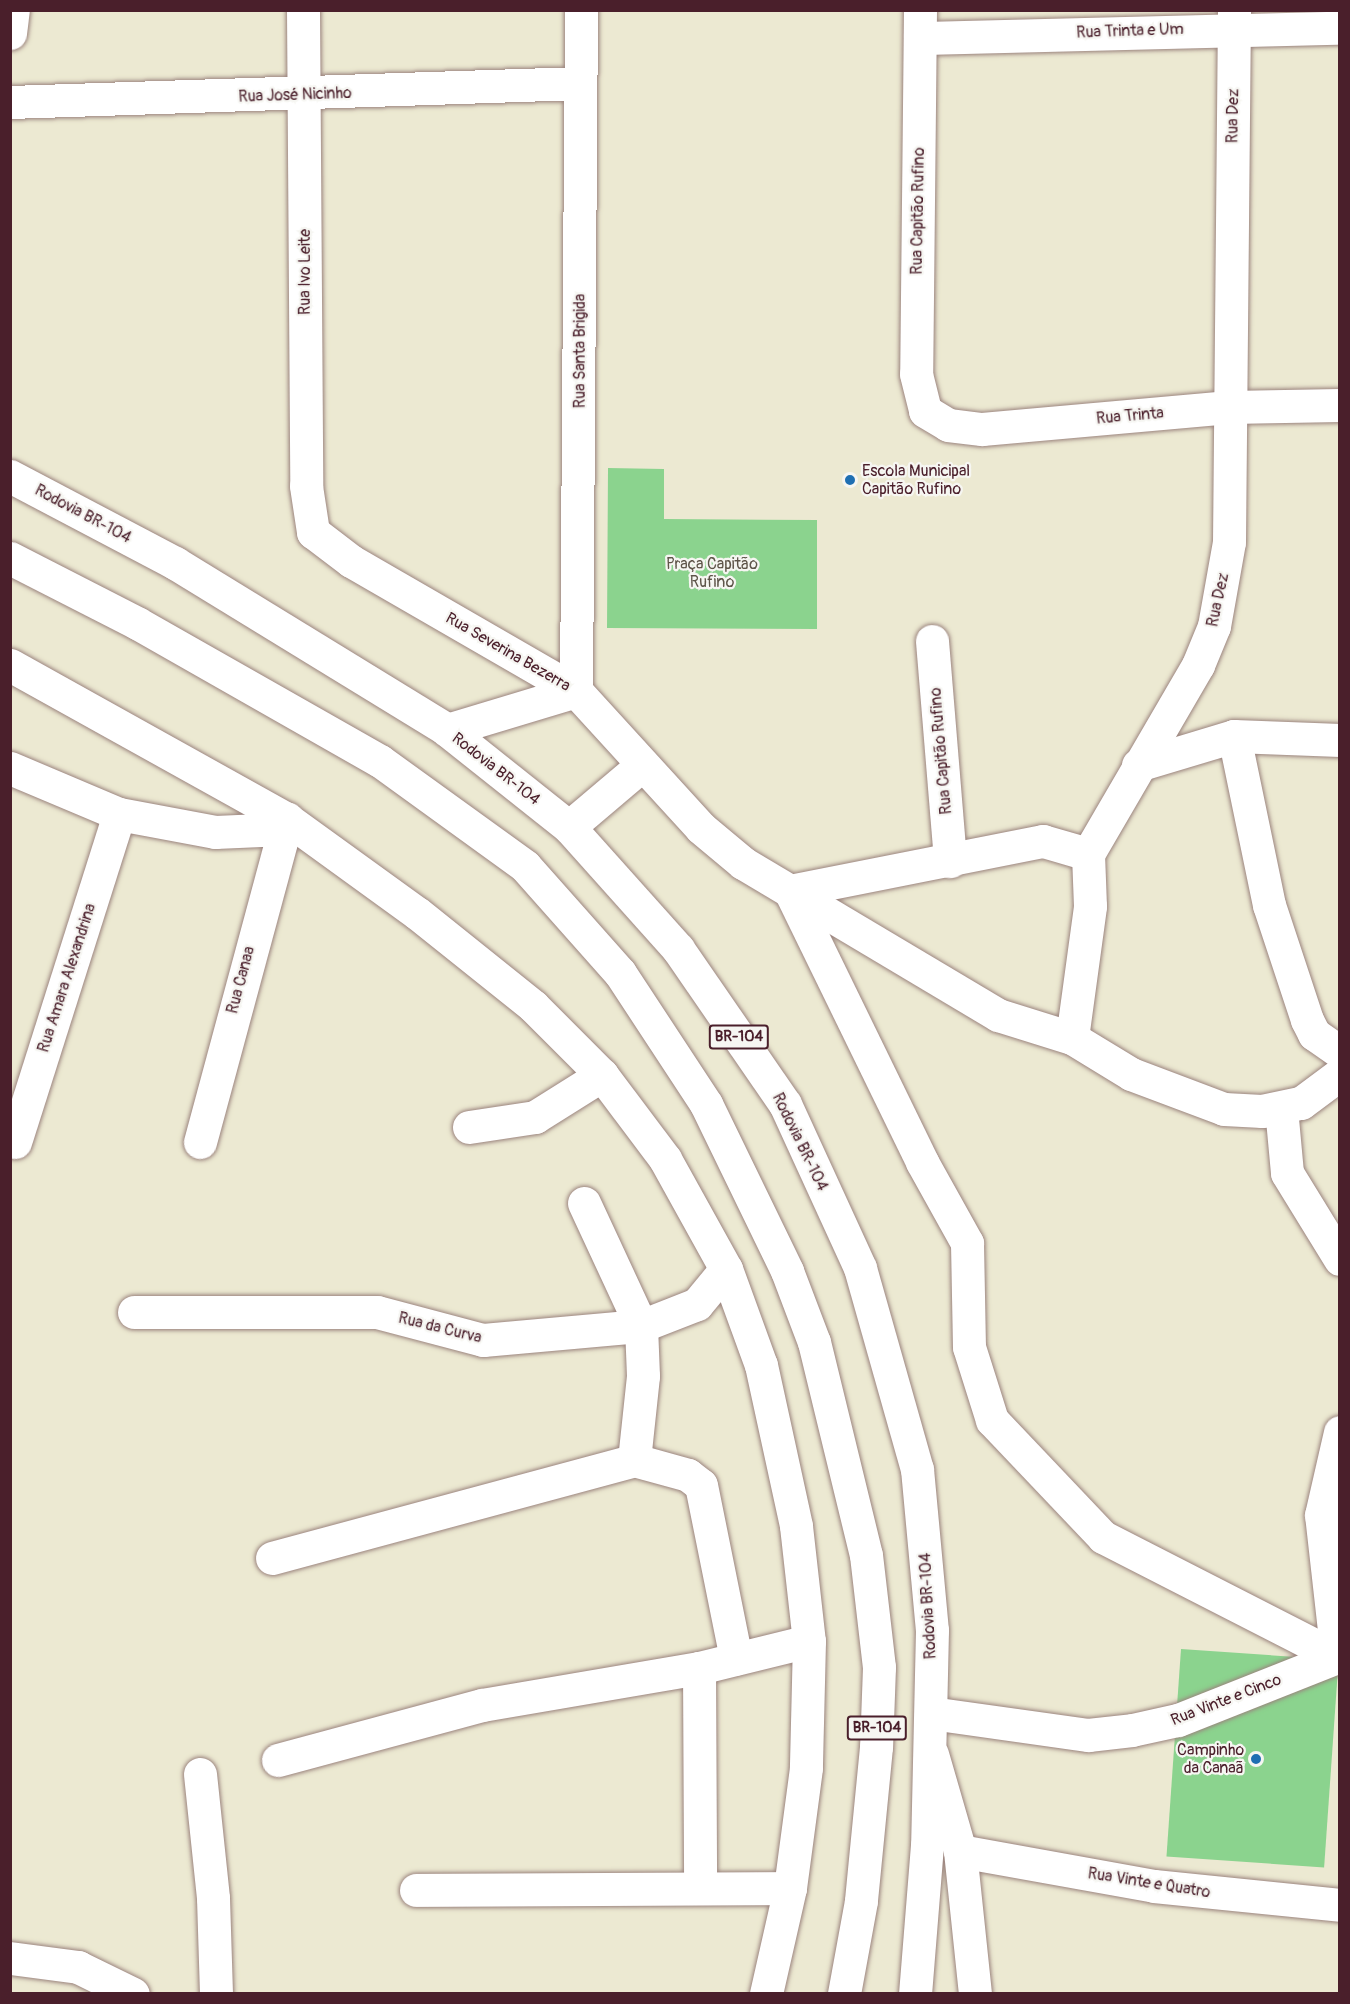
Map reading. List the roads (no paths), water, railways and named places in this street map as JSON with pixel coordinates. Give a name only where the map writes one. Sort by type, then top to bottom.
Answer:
[{"type":"main road","points":[[10,33],[13,10]]},
{"type":"main road","name":"Rua Ivo Leite","points":[[303,10],[306,486],[313,532]]},
{"type":"main road","name":"Rua Santa Brigida","points":[[576,691],[581,10]]},
{"type":"main road","name":"Rua Trinta e Um","points":[[920,24],[1234,19],[1340,28]]},
{"type":"main road","name":"Rua Dez","points":[[1088,854],[1198,665],[1214,626],[1229,542],[1234,19]]},
{"type":"main road","name":"Rua Capitão Rufino","points":[[920,24],[916,374],[925,411]]},
{"type":"main road","name":"Rua José Nicinho","points":[[10,102],[304,96],[580,83]]},
{"type":"main road","name":"Rua Trinta","points":[[925,411],[948,425],[982,429],[1229,407],[1340,405]]},
{"type":"main road","name":"Rodovia BR-104","points":[[10,476],[175,563],[447,730],[569,826],[678,949],[785,1104],[860,1268],[917,1469],[932,1630],[930,1750],[915,1994]]},
{"type":"main road","name":"Rua Severina Bezerra","points":[[313,532],[351,561],[576,691],[701,828],[743,863],[998,1015],[1072,1038],[1131,1074],[1224,1109],[1281,1108],[1302,1103],[1340,1074]]},
{"type":"main road","name":"BR-104","points":[[10,558],[137,623],[380,761],[525,866],[620,973],[706,1104],[787,1271],[814,1342],[867,1555],[879,1667],[876,1747],[861,1901],[844,1994]]},
{"type":"main road","name":"Rua Capitão Rufino","points":[[932,641],[950,861]]},
{"type":"main road","points":[[10,665],[286,819],[524,999],[602,1075],[665,1159],[726,1269],[761,1365],[796,1526],[809,1641],[806,1768],[790,1888],[766,1994]]},
{"type":"main road","points":[[447,730],[576,691]]},
{"type":"main road","points":[[1138,765],[1234,736],[1340,740]]},
{"type":"main road","points":[[1234,736],[1269,905],[1307,1020],[1314,1034],[1340,1052]]},
{"type":"main road","points":[[569,826],[642,765]]},
{"type":"main road","points":[[10,768],[119,814],[215,832],[261,830],[286,819]]},
{"type":"main road","name":"Rua Amara Alexandrina","points":[[15,1142],[119,814]]},
{"type":"main road","name":"Rua Canaa","points":[[200,1142],[286,819]]},
{"type":"main road","points":[[1072,1038],[1090,906],[1088,854],[1043,842],[790,891],[922,1162],[967,1243],[969,1347],[992,1420],[1103,1537],[1338,1656]]},
{"type":"main road","points":[[469,1127],[535,1117],[602,1075]]},
{"type":"main road","points":[[1281,1108],[1287,1173],[1340,1258]]},
{"type":"main road","points":[[584,1203],[641,1326],[644,1376],[634,1460]]},
{"type":"main road","name":"Rua da Curva","points":[[134,1312],[377,1312],[483,1340],[641,1326],[697,1304],[726,1269]]},
{"type":"main road","points":[[1338,1656],[1320,1515],[1340,1432]]},
{"type":"main road","points":[[272,1558],[634,1460],[688,1475],[701,1485],[736,1659]]},
{"type":"main road","points":[[278,1760],[482,1705],[699,1668],[809,1641]]},
{"type":"main road","name":"Rua Vinte e Cinco","points":[[931,1713],[1088,1735],[1121,1731],[1178,1720],[1338,1656]]},
{"type":"main road","points":[[699,1668],[700,1888]]},
{"type":"main road","points":[[930,1750],[960,1851],[975,1994]]},
{"type":"main road","points":[[200,1774],[213,1898],[216,1994]]},
{"type":"main road","name":"Rua Vinte e Quatro","points":[[960,1851],[1154,1886],[1340,1905]]},
{"type":"main road","points":[[416,1890],[790,1888]]},
{"type":"main road","points":[[10,1958],[78,1967],[133,1994]]},
{"type":"place","name":"Escola Municipal Capitão Rufino","points":[[850,480]]},
{"type":"place","name":"Campinho da Canaã","points":[[1256,1759]]},
{"type":"park label","name":"Praça Capitão Rufino","points":[[712,573]]}]
